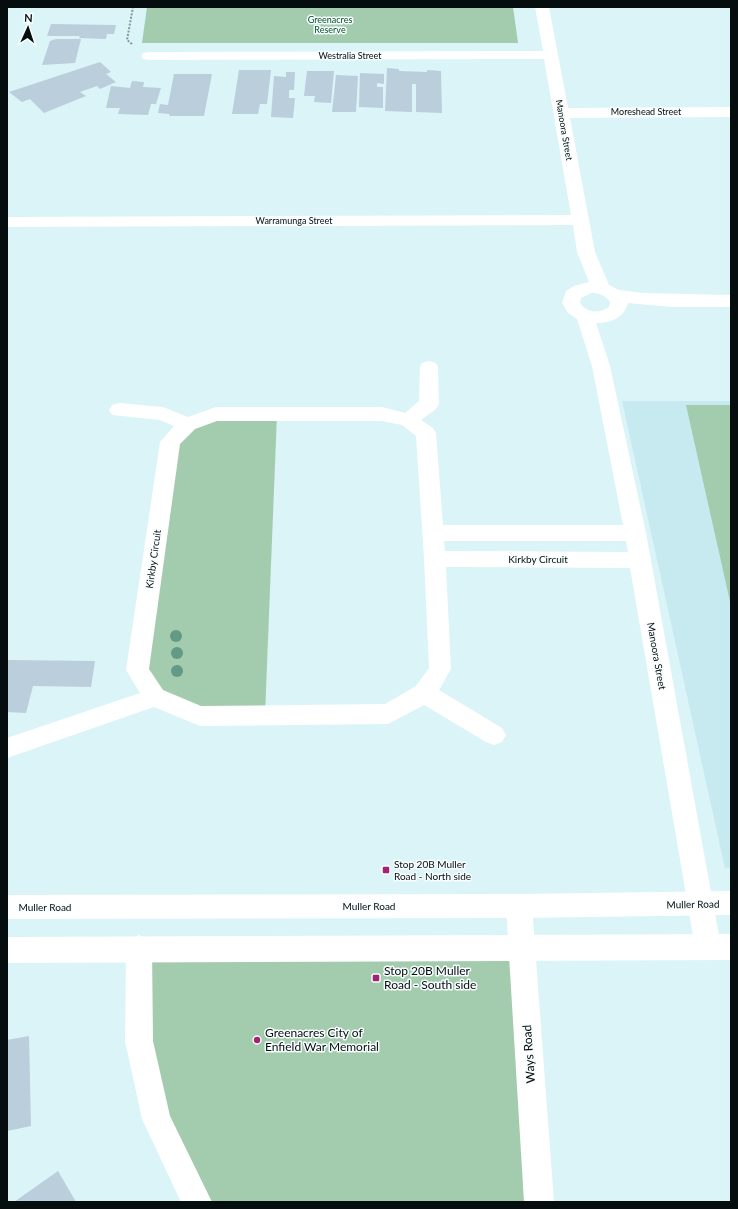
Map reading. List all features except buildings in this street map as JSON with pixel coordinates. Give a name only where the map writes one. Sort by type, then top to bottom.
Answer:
[{"type":"street","name":"Manoora Street","points":[[542,7],[586,252],[608,303],[601,366]]},
{"type":"street","name":"Westralia Street","points":[[148,56],[551,55]]},
{"type":"street","name":"Moreshead Street","points":[[561,113],[731,112]]},
{"type":"street","name":"Warramunga Street","points":[[7,222],[580,220]]},
{"type":"street","name":"Manoora Street","points":[[586,252],[580,290],[572,295],[571,303],[575,310],[585,316],[601,366],[635,533],[701,904],[720,947]]},
{"type":"street","points":[[580,290],[590,287],[608,303]]},
{"type":"street","points":[[585,316],[608,303],[637,306],[674,302],[731,302]]},
{"type":"street","points":[[408,420],[429,404],[430,367]]},
{"type":"street","points":[[119,410],[163,414],[188,424]]},
{"type":"street","name":"Kirkby Circuit","points":[[216,414],[382,414],[408,420],[426,433],[435,559],[440,669],[424,693],[388,714],[200,716],[155,697],[137,670],[170,442],[188,424],[216,414]]},
{"type":"street","points":[[432,532],[635,533]]},
{"type":"street","name":"Kirkby Circuit","points":[[435,559],[640,560]]},
{"type":"street","points":[[424,693],[494,735]]},
{"type":"street","points":[[7,748],[155,697]]},
{"type":"street","name":"Muller Road","points":[[7,907],[519,906],[731,903]]},
{"type":"street","name":"Ways Road","points":[[519,906],[539,1202]]},
{"type":"street","points":[[7,950],[139,948],[523,949],[720,947]]},
{"type":"street","points":[[139,948],[139,1041],[156,1119],[197,1202]]},
{"type":"path","points":[[133,7],[127,40],[148,56]]},
{"type":"shaded area","points":[[622,401],[731,401],[731,868],[725,868]]},
{"type":"green space","name":"Greenacres Reserve","points":[[147,7],[513,7],[518,43],[142,43]]},
{"type":"green space","points":[[686,405],[731,405],[731,606]]},
{"type":"green space","points":[[277,414],[265,715],[200,716],[155,697],[137,670],[170,442],[188,424]]},
{"type":"green space","points":[[139,948],[523,949],[539,1202],[197,1202],[156,1119]]},
{"type":"place","name":"Stop 20B Muller Road - North side","points":[[386,870]]},
{"type":"place","name":"Stop 20B Muller Road - South side","points":[[376,978]]},
{"type":"place","name":"Greenacres City of Enfield War Memorial","points":[[257,1040]]}]
